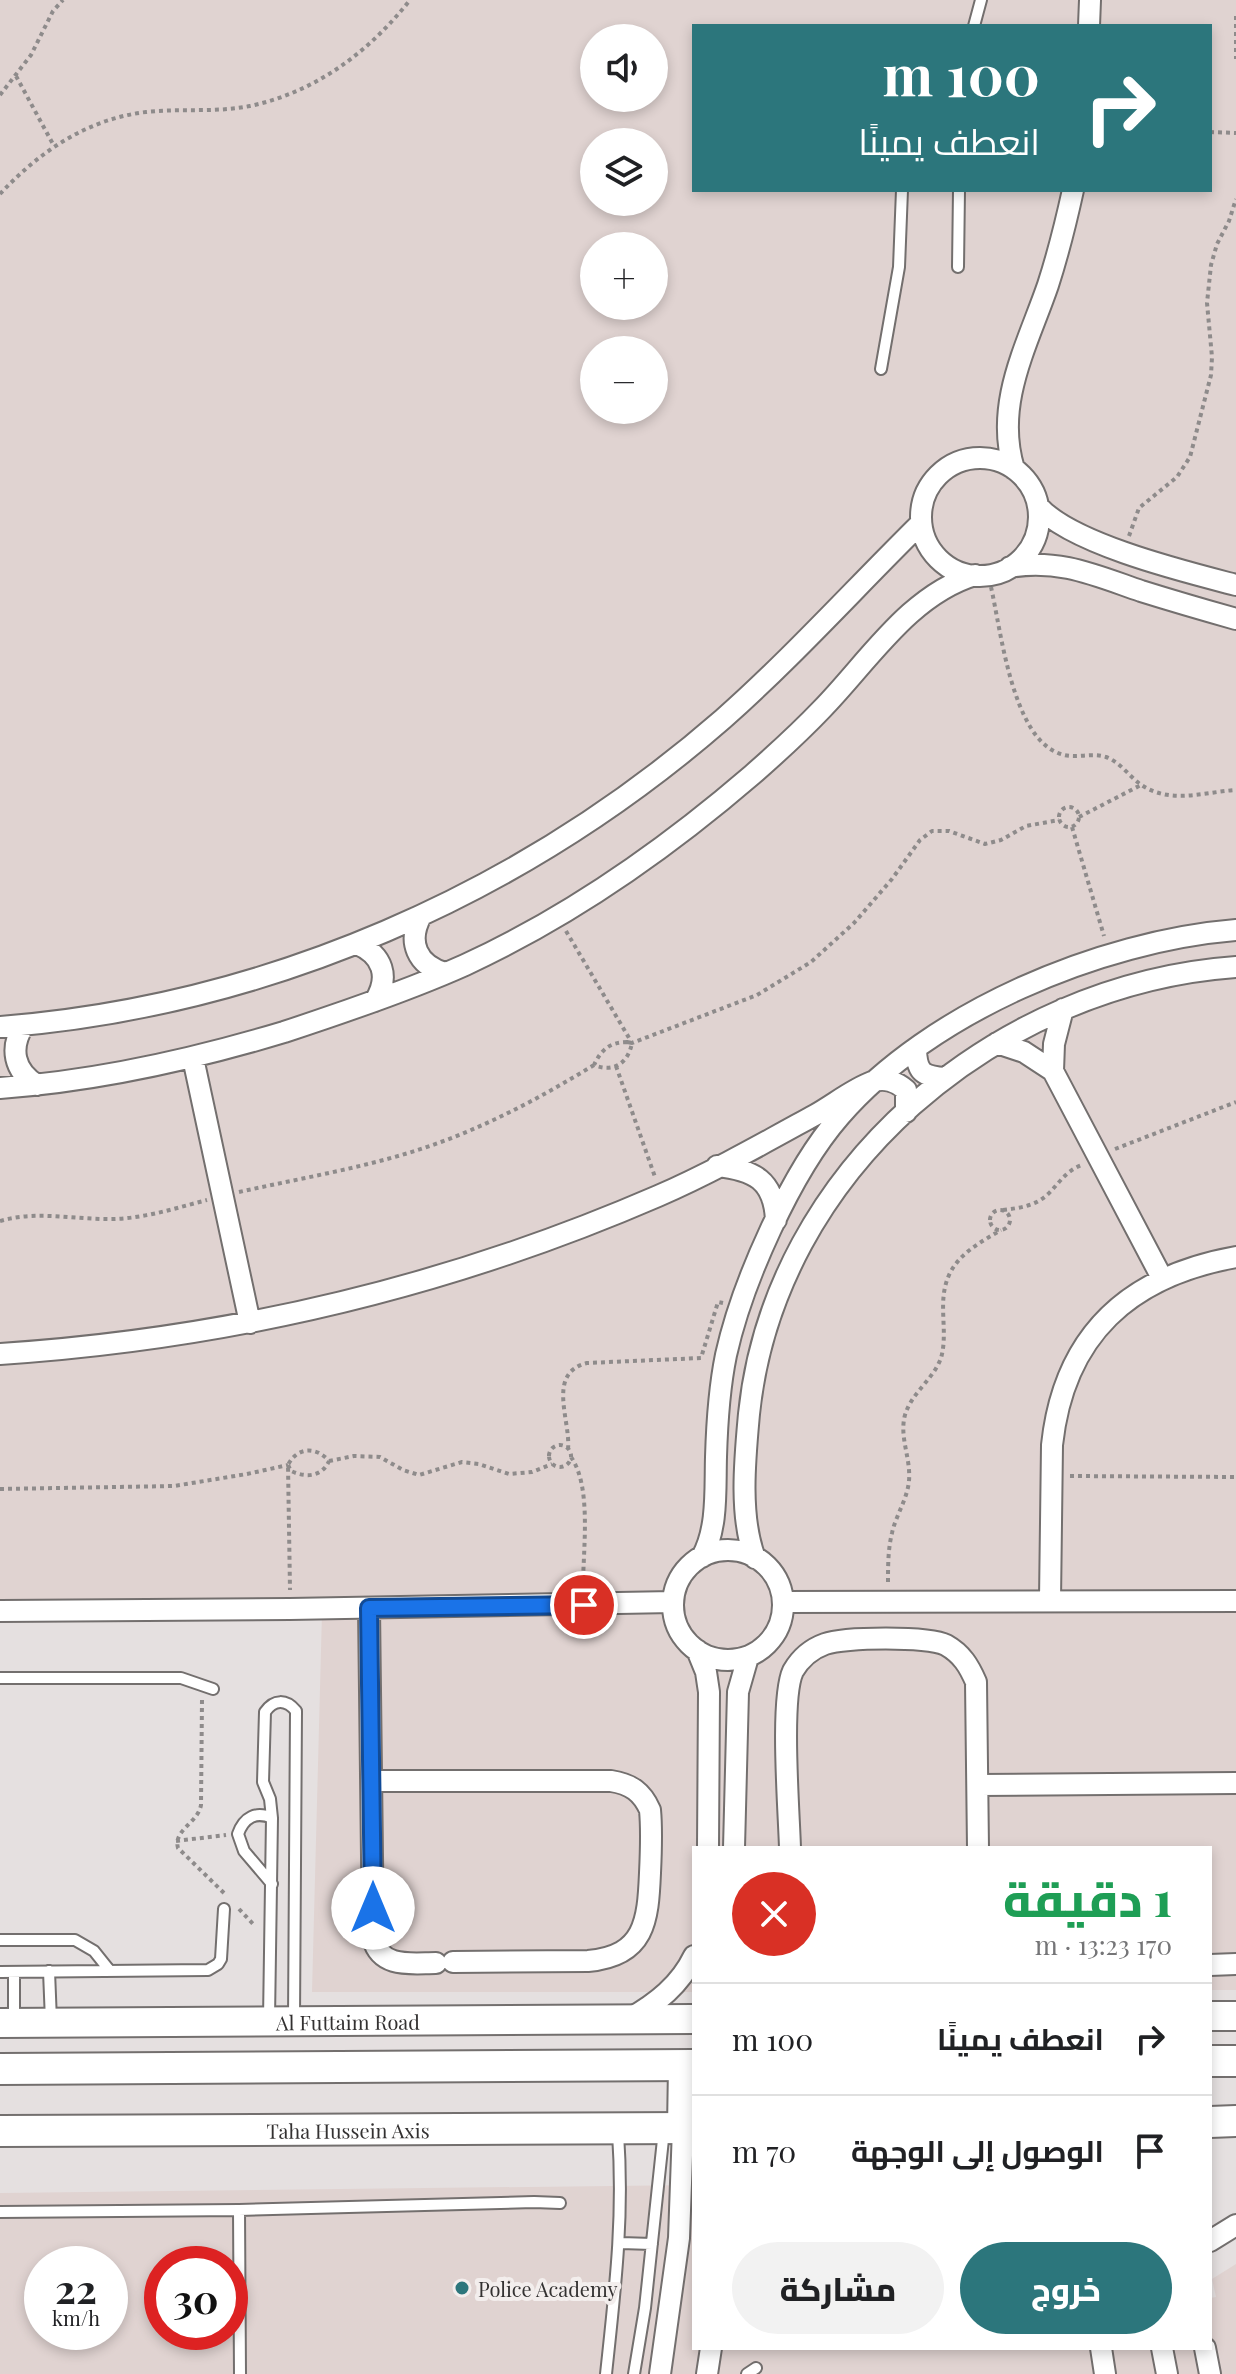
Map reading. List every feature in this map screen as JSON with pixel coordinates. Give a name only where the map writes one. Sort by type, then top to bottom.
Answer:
[{"type":"main road","points":[[1212,2061],[1236,2061]]},
{"type":"main road","points":[[0,2069],[689,2066],[680,2128]]},
{"type":"main road","points":[[1212,2122],[1236,2121]]},
{"type":"main road","name":"Taha Hussein Axis","points":[[0,2131],[680,2128]]},
{"type":"street","points":[[1089,24],[1090,0]]},
{"type":"street","points":[[1014,469],[1010,456],[1008,418],[1013,379],[1051,276],[1072,192]]},
{"type":"street","points":[[982,575],[955,570],[939,559],[927,543],[921,523],[922,504],[929,486],[942,471],[959,462],[978,458],[997,460],[1014,469],[1034,492],[1039,520],[1031,547],[1010,567]]},
{"type":"street","points":[[1038,506],[1046,516],[1076,534],[1236,585]]},
{"type":"street","points":[[0,1027],[118,1012],[220,990],[270,976],[357,944],[421,916],[552,844],[680,755],[767,678],[921,523]]},
{"type":"street","points":[[0,1088],[121,1073],[193,1058],[311,1023],[445,973],[557,915],[626,872],[728,795],[823,708],[913,611],[944,589],[982,575],[1029,564],[1077,569],[1236,619]]},
{"type":"street","points":[[421,916],[415,927],[416,952],[433,970],[445,973]]},
{"type":"street","points":[[0,1354],[148,1339],[250,1323],[328,1307],[440,1277],[568,1233],[661,1194],[815,1115],[1012,992],[1054,973],[1109,954],[1180,937],[1236,930]]},
{"type":"street","points":[[357,944],[377,956],[382,967],[381,991],[375,1001]]},
{"type":"street","points":[[755,1558],[745,1519],[748,1427],[751,1391],[768,1320],[792,1259],[825,1202],[865,1151],[945,1078],[997,1043],[1063,1009],[1155,979],[1236,967]]},
{"type":"street","points":[[1053,1071],[1054,1044],[1063,1009]]},
{"type":"street","points":[[24,1025],[18,1034],[14,1053],[21,1072],[37,1085]]},
{"type":"street","points":[[997,1043],[1024,1052],[1053,1071],[1162,1278]]},
{"type":"street","points":[[916,1050],[916,1063],[921,1072],[930,1077],[945,1078]]},
{"type":"street","points":[[193,1058],[250,1323]]},
{"type":"street","points":[[874,1080],[898,1083],[906,1090],[906,1112]]},
{"type":"street","points":[[708,1846],[709,1692],[706,1672],[697,1650],[679,1629],[673,1602],[679,1581],[708,1546],[713,1518],[721,1381],[739,1309],[788,1194],[838,1118],[874,1080]]},
{"type":"street","points":[[717,1166],[747,1171],[760,1179],[776,1205],[777,1221]]},
{"type":"street","points":[[1050,1600],[1055,1421],[1069,1375],[1080,1354],[1108,1317],[1124,1302],[1162,1278],[1203,1263],[1236,1257]]},
{"type":"street","points":[[697,1650],[722,1660],[748,1657],[761,1650],[778,1629],[783,1602],[775,1576],[755,1558],[729,1551],[702,1557]]},
{"type":"street","points":[[783,1602],[1236,1601]]},
{"type":"street","points":[[0,1611],[673,1602]]},
{"type":"street","points":[[369,1608],[372,1781],[375,1946],[384,1958],[391,1961],[445,1962],[605,1960],[622,1953],[640,1933],[648,1908],[650,1810],[645,1798],[636,1789],[611,1781],[372,1781]]},
{"type":"street","points":[[790,1846],[789,1684],[802,1659],[826,1643],[840,1640],[925,1639],[943,1644],[957,1653],[969,1666],[976,1682],[978,1846]]},
{"type":"street","points":[[734,1846],[738,1692],[748,1657]]},
{"type":"street","points":[[978,1785],[1236,1783]]},
{"type":"street","points":[[628,2019],[666,1994],[692,1959]]},
{"type":"street","points":[[1212,1965],[1236,1964]]},
{"type":"street","points":[[1212,2016],[1236,2016]]},
{"type":"street","name":"Al Futtaim Road","points":[[7,2023],[692,2019]]},
{"type":"street","points":[[660,2374],[686,2239],[680,2128]]},
{"type":"street","points":[[1212,2240],[1236,2225]]},
{"type":"street","points":[[707,2374],[711,2350]]},
{"type":"street","points":[[1101,2350],[1105,2374]]},
{"type":"street","points":[[1162,2350],[1167,2374]]},
{"type":"street","points":[[1205,2350],[1210,2374]]},
{"type":"lane","points":[[975,24],[981,0]]},
{"type":"lane","points":[[881,369],[901,251],[902,192]]},
{"type":"lane","points":[[958,267],[959,192]]},
{"type":"lane","points":[[0,1678],[181,1678],[213,1689]]},
{"type":"lane","points":[[280,1701],[290,1704],[296,1711],[294,1921],[281,2021],[271,1942],[272,1818],[270,1799],[263,1782],[265,1712],[271,1704],[280,1701]]},
{"type":"lane","points":[[272,1818],[256,1815],[247,1818],[238,1834],[244,1851],[272,1884]]},
{"type":"lane","points":[[272,1839],[295,1840]]},
{"type":"lane","points":[[0,1972],[214,1968],[221,1959],[224,1909]]},
{"type":"lane","points":[[271,1920],[294,1921]]},
{"type":"lane","points":[[0,1940],[75,1940],[94,1951],[110,1971]]},
{"type":"lane","points":[[49,1971],[51,2023]]},
{"type":"lane","points":[[7,2023],[14,1972]]},
{"type":"lane","points":[[634,2374],[652,2244],[680,2128]]},
{"type":"lane","points":[[606,2374],[621,2243],[622,2186],[617,2129]]},
{"type":"lane","points":[[0,2212],[560,2203]]},
{"type":"lane","points":[[239,2210],[240,2374]]},
{"type":"lane","points":[[621,2243],[652,2244]]},
{"type":"path","points":[[0,95],[31,55],[53,11],[63,0]]},
{"type":"path","points":[[0,194],[20,172],[54,146],[87,127],[147,112],[224,110],[294,92],[337,71],[360,53],[410,0]]},
{"type":"path","points":[[1236,16],[1236,59]]},
{"type":"path","points":[[16,76],[54,146]]},
{"type":"path","points":[[1212,132],[1236,133]]},
{"type":"path","points":[[1124,551],[1139,508],[1177,477],[1190,457],[1211,375],[1207,303],[1211,265],[1236,199]]},
{"type":"path","points":[[982,575],[1018,705],[1031,731],[1047,748],[1061,755],[1095,755],[1111,759],[1141,785],[1156,793],[1178,797],[1236,790]]},
{"type":"path","points":[[1072,827],[1079,817],[1141,785]]},
{"type":"path","points":[[1072,827],[1064,826],[1059,820],[1060,812],[1067,807],[1076,809],[1079,817]]},
{"type":"path","points":[[0,1221],[34,1215],[118,1219],[163,1212],[398,1156],[439,1143],[517,1110],[594,1065],[608,1047],[620,1042],[632,1043],[757,995],[811,962],[874,902],[926,834],[941,829],[978,842],[993,843],[1026,826],[1059,820]]},
{"type":"path","points":[[1072,827],[1109,954]]},
{"type":"path","points":[[557,915],[632,1043]]},
{"type":"path","points":[[594,1065],[605,1069],[616,1066],[627,1057],[632,1043]]},
{"type":"path","points":[[616,1066],[661,1194]]},
{"type":"path","points":[[888,1601],[892,1533],[903,1506],[909,1478],[903,1439],[906,1414],[911,1402],[936,1370],[941,1357],[944,1343],[942,1305],[951,1271],[971,1248],[1001,1230],[1009,1225],[1010,1216],[999,1209],[991,1214],[990,1223],[996,1230],[1001,1230]]},
{"type":"path","points":[[584,1605],[585,1495],[579,1468],[568,1449],[569,1430],[562,1400],[566,1378],[573,1368],[587,1363],[701,1358],[718,1302],[739,1309]]},
{"type":"path","points":[[552,1464],[549,1456],[552,1448],[560,1445],[568,1449]]},
{"type":"path","points":[[290,1609],[288,1465],[297,1453],[316,1451],[329,1461],[354,1456],[380,1457],[419,1475],[462,1462],[509,1474],[532,1472],[552,1464],[564,1466],[571,1457]]},
{"type":"path","points":[[288,1465],[291,1471],[311,1476],[326,1468],[329,1461]]},
{"type":"path","points":[[0,1489],[174,1486],[288,1465]]},
{"type":"path","points":[[1052,1477],[1236,1477]]},
{"type":"path","points":[[202,1684],[201,1805],[199,1813],[176,1841],[178,1848],[271,1942]]},
{"type":"path","points":[[176,1841],[238,1834]]},
{"type":"shaded area","points":[[0,0],[1236,0],[1236,1990],[1212,1990],[1212,1846],[692,1846],[692,1992],[312,1992],[322,1612],[0,1611]]},
{"type":"shaded area","name":"Police Academy","points":[[692,2185],[692,2350],[1212,2350],[1212,2298],[1216,2297],[1212,2279],[1236,2264],[1236,2374],[0,2374],[0,2193]]},
{"type":"place","name":"Police Academy","points":[[462,2288]]},
{"type":"route","points":[[373,1908],[369,1608],[584,1605]]}]
